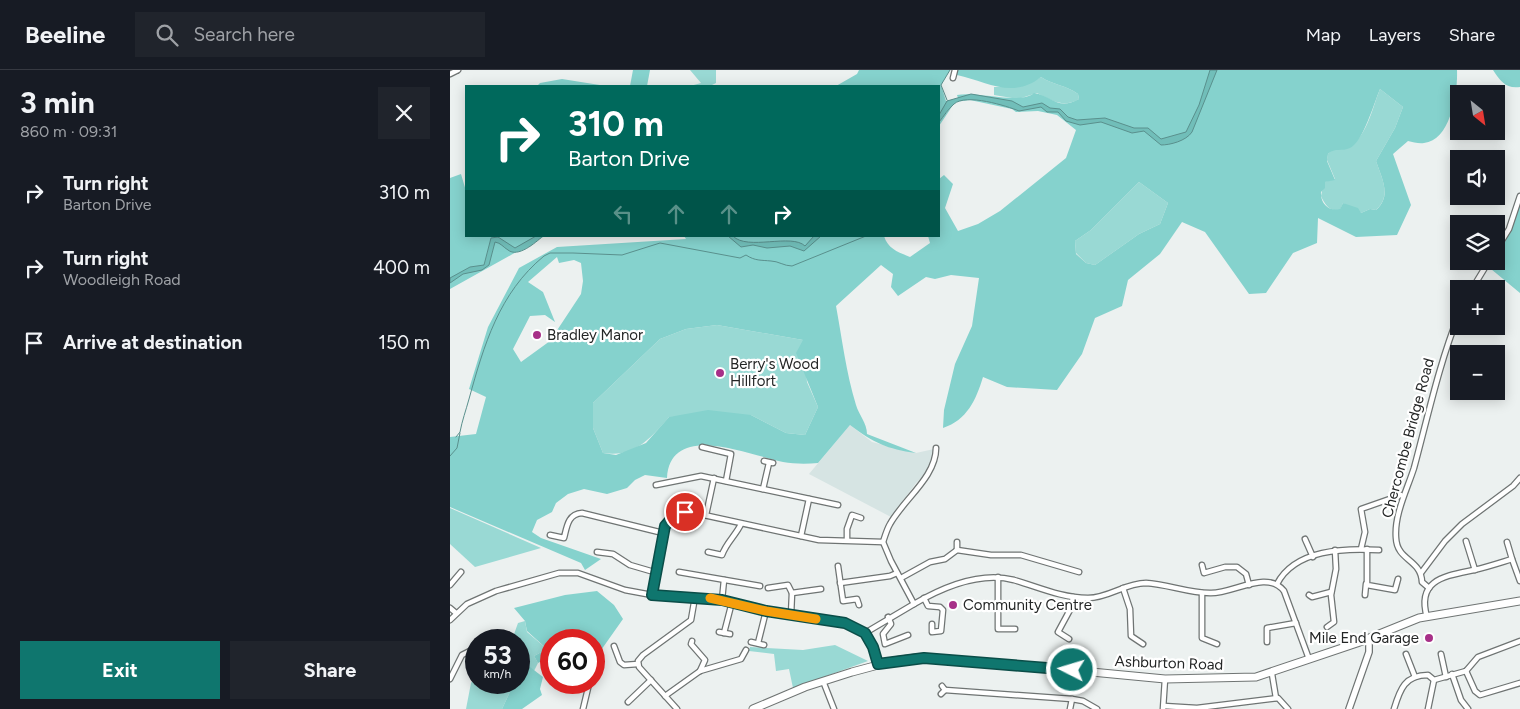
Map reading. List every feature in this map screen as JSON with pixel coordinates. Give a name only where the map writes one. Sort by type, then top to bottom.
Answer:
[{"type":"main road","name":"Ashburton Road","points":[[753,709],[823,681],[878,664],[924,658],[1165,679],[1240,679],[1272,674],[1427,616],[1520,601]]},
{"type":"street","points":[[450,74],[458,70]]},
{"type":"street","points":[[953,78],[955,70]]},
{"type":"street","points":[[1505,235],[1520,196]]},
{"type":"street","name":"Chercombe Bridge Road","points":[[1429,588],[1422,582],[1421,573],[1398,549],[1396,541],[1397,525],[1426,427],[1432,391],[1452,335]]},
{"type":"street","points":[[702,446],[731,454],[726,482]]},
{"type":"street","points":[[914,604],[883,542],[890,524],[921,483],[936,458],[936,448]]},
{"type":"street","points":[[763,489],[768,462]]},
{"type":"street","points":[[656,485],[696,476],[714,478],[809,499],[826,505],[838,505]]},
{"type":"street","points":[[706,516],[714,478]]},
{"type":"street","points":[[1421,573],[1445,541],[1462,524],[1513,486],[1520,478]]},
{"type":"street","points":[[1365,595],[1362,509],[1401,495]]},
{"type":"street","points":[[801,536],[809,499]]},
{"type":"street","points":[[652,595],[654,572],[663,533],[668,521],[680,512],[690,512],[819,540],[883,542]]},
{"type":"street","points":[[550,535],[564,538],[568,522],[574,516],[582,514],[663,533]]},
{"type":"street","points":[[847,540],[850,514],[861,518]]},
{"type":"street","points":[[708,552],[722,555],[725,546],[735,537],[742,524]]},
{"type":"street","points":[[1305,539],[1313,556]]},
{"type":"street","points":[[1466,541],[1475,570]]},
{"type":"street","points":[[957,542],[957,550]]},
{"type":"street","points":[[1507,542],[1520,581]]},
{"type":"street","points":[[901,578],[930,562],[945,558],[957,550],[991,555],[1021,555],[1080,572]]},
{"type":"street","points":[[1277,584],[1287,569],[1313,556],[1335,550],[1379,550]]},
{"type":"street","points":[[1327,627],[1334,622],[1331,592],[1336,569],[1335,550]]},
{"type":"street","points":[[598,552],[613,554],[630,565],[654,572]]},
{"type":"street","points":[[1427,616],[1425,598],[1429,588],[1439,579],[1512,559]]},
{"type":"street","points":[[1202,565],[1204,573],[1225,567],[1237,567],[1246,574],[1249,585]]},
{"type":"street","points":[[838,566],[843,601],[858,599],[859,605]]},
{"type":"street","points":[[450,585],[461,572]]},
{"type":"street","points":[[679,572],[765,587],[786,584],[790,587],[792,593],[791,615]]},
{"type":"street","points":[[450,620],[467,604],[496,591],[559,573],[578,573],[625,590],[652,595],[722,600],[766,611],[845,623],[865,633],[873,647],[878,664]]},
{"type":"street","points":[[840,583],[890,576],[897,573]]},
{"type":"street","points":[[998,577],[998,628],[1014,629]]},
{"type":"street","points":[[865,633],[888,617],[924,598],[963,582],[998,577],[1073,597],[1100,597],[1123,588],[1147,583],[1202,593],[1222,592],[1264,581],[1277,584],[1287,596],[1309,659]]},
{"type":"street","points":[[1366,584],[1395,590],[1398,579]]},
{"type":"street","points":[[722,600],[724,580]]},
{"type":"street","points":[[1123,588],[1130,610],[1131,636],[1143,644]]},
{"type":"street","points":[[792,593],[821,589]]},
{"type":"street","points":[[1309,595],[1312,597],[1331,592]]},
{"type":"street","points":[[1202,593],[1202,638],[1217,644]]},
{"type":"street","points":[[638,664],[643,655],[691,620],[696,597]]},
{"type":"street","points":[[1069,639],[1058,632],[1071,608],[1073,597]]},
{"type":"street","points":[[924,598],[928,606],[940,607],[943,610],[941,631],[932,632],[932,624]]},
{"type":"street","points":[[724,633],[732,602]]},
{"type":"street","points":[[450,608],[456,614]]},
{"type":"street","points":[[758,643],[766,611]]},
{"type":"street","points":[[888,617],[891,624],[883,634],[884,644],[908,635]]},
{"type":"street","points":[[1267,642],[1267,628],[1296,623]]},
{"type":"street","points":[[1349,709],[1369,652],[1369,638]]},
{"type":"street","points":[[692,641],[691,644],[705,660],[716,665]]},
{"type":"street","points":[[1394,709],[1399,690],[1405,681],[1428,675],[1434,680],[1446,678],[1452,674],[1466,671],[1478,656],[1520,641]]},
{"type":"street","points":[[751,642],[764,645]]},
{"type":"street","points":[[614,646],[620,662],[624,665],[638,664]]},
{"type":"street","points":[[665,696],[700,671],[741,659],[746,650]]},
{"type":"street","points":[[450,679],[462,655],[465,654]]},
{"type":"street","points":[[1406,654],[1415,677]]},
{"type":"street","points":[[1441,654],[1446,678]]},
{"type":"street","points":[[700,671],[705,660]]},
{"type":"street","points":[[638,664],[677,709]]},
{"type":"street","points":[[1466,671],[1475,691],[1480,694],[1520,683]]},
{"type":"street","points":[[1272,674],[1276,698]]},
{"type":"street","points":[[1452,674],[1461,700],[1468,709]]},
{"type":"street","points":[[1165,679],[1164,707],[1197,708],[1276,698],[1280,699],[1288,709]]},
{"type":"street","points":[[628,702],[651,680]]},
{"type":"street","points":[[1428,709],[1434,680]]},
{"type":"street","points":[[823,681],[834,709]]},
{"type":"street","points":[[943,690],[1072,699],[1083,701],[1097,709]]},
{"type":"street","points":[[583,709],[587,694]]},
{"type":"street","points":[[1070,709],[1072,699]]},
{"type":"shaded area","points":[[633,70],[650,70],[647,85],[630,85]]},
{"type":"shaded area","points":[[690,70],[716,70],[716,83],[712,85],[694,85],[701,83]]},
{"type":"shaded area","points":[[859,70],[950,70],[941,85],[946,101],[950,100],[940,114],[940,85],[838,85],[857,74]]},
{"type":"shaded area","points":[[954,70],[1457,70],[1456,85],[1450,85],[1450,117],[1441,134],[1433,140],[1424,143],[1408,141],[1393,154],[1411,205],[1397,235],[1356,237],[1318,218],[1317,243],[1293,253],[1266,293],[1249,294],[1205,232],[1182,222],[1160,254],[1128,280],[1122,306],[1095,318],[1082,354],[1057,390],[1007,387],[983,377],[974,401],[969,408],[958,420],[943,428],[944,410],[955,364],[972,326],[979,278],[951,275],[935,279],[926,277],[898,296],[891,287],[893,274],[881,265],[836,306],[844,356],[857,409],[866,426],[867,434],[916,453],[881,444],[850,425],[818,463],[800,464],[783,462],[714,446],[697,446],[682,450],[672,460],[667,478],[645,475],[635,480],[627,488],[607,494],[584,489],[568,494],[556,503],[552,512],[537,520],[532,532],[541,538],[601,559],[585,570],[581,563],[450,507],[450,437],[476,434],[486,397],[469,389],[488,327],[519,268],[557,247],[686,239],[685,237],[884,237],[891,247],[910,257],[930,243],[928,237],[940,237],[940,178],[944,175],[953,184],[945,208],[958,231],[978,224],[1000,211],[1066,158],[1076,130],[1057,115],[1038,111],[1016,112],[1012,109],[970,100],[955,102],[953,100],[958,98],[957,95],[966,94],[1019,98],[1034,93],[1055,102],[1066,104],[1079,99],[1078,94],[1073,91],[1041,77],[1030,84],[1009,88],[957,75]],"holes":[[[1380,89],[1403,107],[1395,128],[1376,161],[1385,193],[1381,205],[1376,210],[1370,209],[1361,213],[1358,208],[1343,203],[1340,209],[1336,210],[1326,206],[1322,200],[1321,192],[1325,188],[1325,182],[1335,180],[1327,161],[1328,154],[1333,151],[1350,148],[1355,144],[1364,130]],[[1139,182],[1168,203],[1160,224],[1139,234],[1095,265],[1086,263],[1076,254],[1075,241],[1091,230]],[[557,257],[559,263],[574,260],[581,263],[583,281],[581,294],[550,341],[521,362],[513,349],[530,316],[545,315],[555,322],[543,292],[528,282]],[[717,325],[803,340],[796,353],[818,407],[805,435],[786,433],[751,415],[708,410],[669,417],[646,443],[616,455],[603,453],[593,428],[593,403],[660,339],[686,329]]]},
{"type":"shaded area","points":[[1210,70],[1217,70],[1192,132],[1182,140],[1169,144],[1161,145],[1144,131],[1132,133],[1101,122],[1080,125],[1066,121],[1058,112],[1047,112],[1041,107],[1019,111],[977,100],[960,101],[954,104],[940,121],[940,113],[947,101],[971,94],[1012,101],[1023,107],[1042,103],[1050,108],[1060,109],[1068,117],[1077,120],[1105,118],[1134,128],[1148,128],[1161,139],[1186,132],[1199,105]]},
{"type":"shaded area","points":[[1493,70],[1520,70],[1520,87],[1507,85],[1498,78]]},
{"type":"shaded area","points":[[1041,77],[1073,91],[1078,94],[1079,99],[1074,102],[1063,103],[1053,101],[1037,93],[1018,99],[994,95],[994,87],[1020,87]]},
{"type":"shaded area","points":[[562,79],[600,85],[538,85]]},
{"type":"shaded area","points":[[1380,89],[1403,107],[1395,128],[1376,161],[1383,181],[1384,199],[1376,210],[1370,209],[1361,213],[1343,203],[1340,210],[1333,210],[1326,205],[1321,196],[1324,182],[1335,179],[1327,160],[1328,154],[1334,149],[1344,148],[1353,144],[1359,138],[1365,129]]},
{"type":"shaded area","points":[[955,102],[940,124],[940,121]]},
{"type":"shaded area","points":[[461,174],[465,188],[465,237],[543,237],[450,289],[450,178]]},
{"type":"shaded area","points":[[1139,182],[1168,203],[1160,224],[1139,234],[1095,265],[1086,263],[1076,253],[1075,241],[1091,230]]},
{"type":"shaded area","points":[[1520,201],[1520,293],[1492,270],[1505,270],[1505,242]]},
{"type":"shaded area","points":[[498,237],[515,248],[534,237],[542,237],[526,249],[517,252],[512,252],[495,242],[489,265],[482,270],[463,274],[450,283],[450,278],[470,267],[484,265],[491,238]]},
{"type":"shaded area","points":[[729,237],[748,242],[799,242],[805,246],[813,237],[820,237],[804,251],[790,246],[767,248],[753,245],[741,247]]},
{"type":"shaded area","points":[[717,325],[803,340],[807,382],[818,407],[805,435],[786,433],[751,415],[669,417],[655,433],[632,450],[624,453],[603,453],[593,428],[593,403],[660,339],[686,329]]},
{"type":"shaded area","points":[[850,425],[872,442],[916,453],[934,449],[934,458],[926,473],[916,483],[891,517],[809,474]]},
{"type":"shaded area","points":[[450,508],[541,548],[475,567],[450,544]]},
{"type":"shaded area","points":[[597,591],[614,605],[623,619],[605,644],[605,629],[540,629],[540,643],[530,634],[530,629],[527,629],[525,621],[514,608],[565,595]]},
{"type":"shaded area","points":[[525,621],[526,629],[516,629],[518,623]]},
{"type":"shaded area","points":[[530,635],[540,643],[540,653],[534,656],[538,663],[534,671],[530,671]]},
{"type":"shaded area","points":[[835,645],[868,661],[793,688],[789,669],[776,671],[774,654],[749,651],[750,647],[803,650]]},
{"type":"shaded area","points":[[540,653],[540,662],[538,663],[534,656]]},
{"type":"shaded area","points":[[530,667],[540,675],[540,694],[542,695],[522,709],[502,709],[509,694],[530,694]]},
{"type":"shaded area","points":[[469,694],[509,694],[502,709],[466,709]]},
{"type":"waterway","points":[[947,100],[941,85],[950,70]]},
{"type":"waterway","points":[[456,437],[460,432],[487,340],[504,303],[528,271],[550,253],[622,255],[660,243],[740,258],[746,255],[755,259],[774,261],[792,266],[864,237]]},
{"type":"waterway","points":[[450,456],[457,448],[460,433]]},
{"type":"slow traffic","points":[[710,598],[766,611],[816,619]]},
{"type":"place","name":"Bradley Manor","points":[[537,335]]},
{"type":"place","name":"Berry's Wood Hillfort","points":[[720,373]]},
{"type":"place","name":"Community Centre","points":[[953,605]]},
{"type":"place","name":"Mile End Garage","points":[[1429,638]]},
{"type":"route","points":[[685,512],[680,512],[668,521],[665,526],[654,572],[652,595],[722,600],[766,611],[845,623],[865,633],[873,647],[878,664],[924,658],[1072,670]]}]
